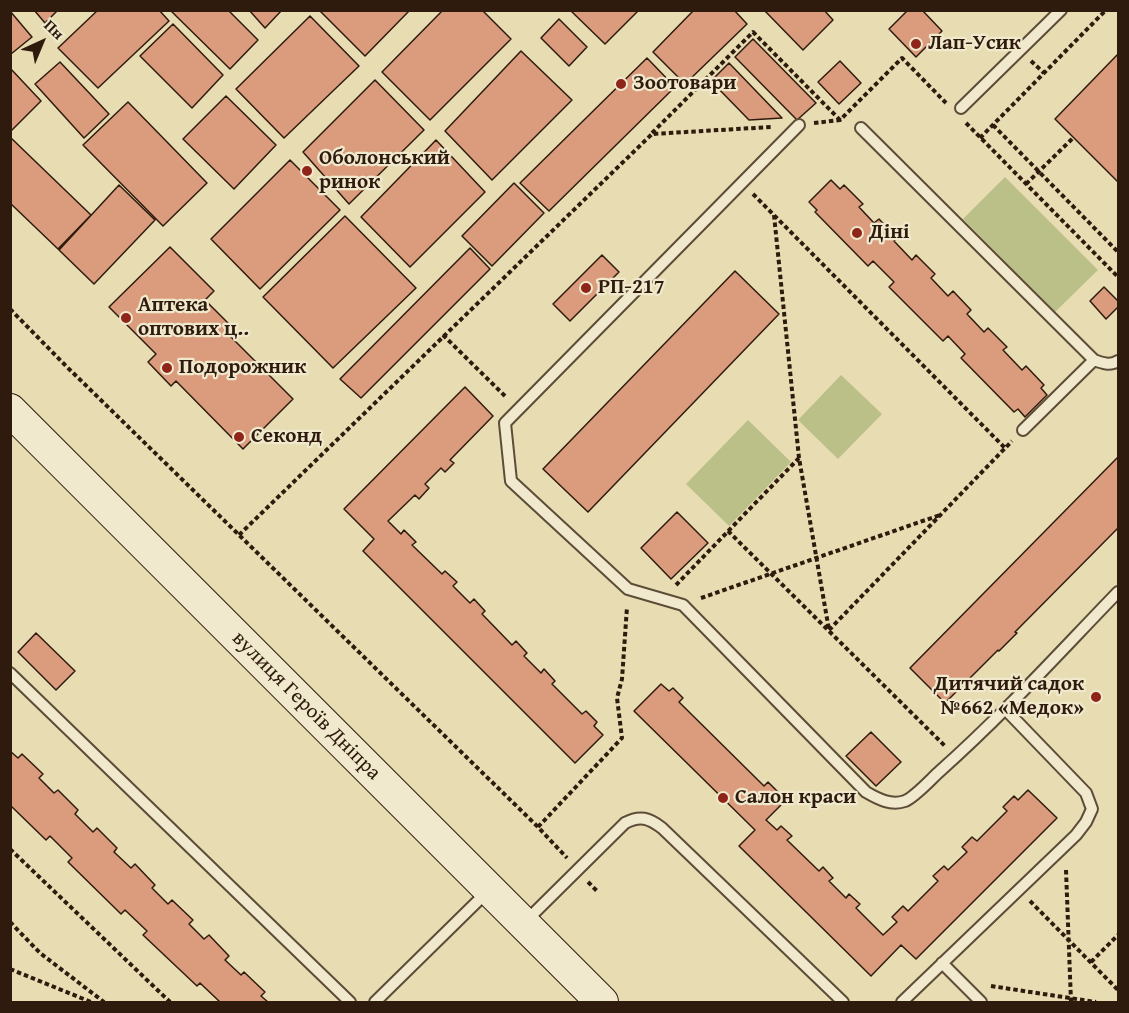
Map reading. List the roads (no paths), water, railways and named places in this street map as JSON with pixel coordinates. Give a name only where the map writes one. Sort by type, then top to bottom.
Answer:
[{"type":"main road","name":"вулиця Героїв Дніпра","points":[[10,410],[602,1002]]},
{"type":"lane","points":[[961,108],[1060,10]]},
{"type":"lane","points":[[799,125],[505,423],[511,481],[628,589],[683,604],[866,792],[879,800],[893,803],[907,800],[956,757],[1119,592]]},
{"type":"lane","points":[[861,128],[1094,360],[1106,364],[1119,361]]},
{"type":"lane","points":[[1023,430],[1094,360]]},
{"type":"lane","points":[[10,673],[350,1002]]},
{"type":"lane","points":[[902,1002],[1065,845],[1086,822],[1092,809],[1086,793],[1005,709]]},
{"type":"lane","points":[[523,923],[625,823],[635,818],[650,819],[843,1002]]},
{"type":"lane","points":[[375,1002],[490,890]]},
{"type":"lane","points":[[942,963],[981,1002]]},
{"type":"place","name":"Лап-Усик","points":[[916,44]]},
{"type":"place","name":"Зоотовари","points":[[621,84]]},
{"type":"place","name":"Оболонський ринок","points":[[307,171]]},
{"type":"place","name":"Діні","points":[[857,233]]},
{"type":"place","name":"РП-217","points":[[586,288]]},
{"type":"place","name":"Аптека оптових ц‥","points":[[126,318]]},
{"type":"place","name":"Подорожник","points":[[167,368]]},
{"type":"place","name":"Секонд","points":[[239,437]]},
{"type":"place","name":"Дитячий садок №662 «Медок»","points":[[1096,697]]},
{"type":"place","name":"Салон краси","points":[[723,798]]}]
